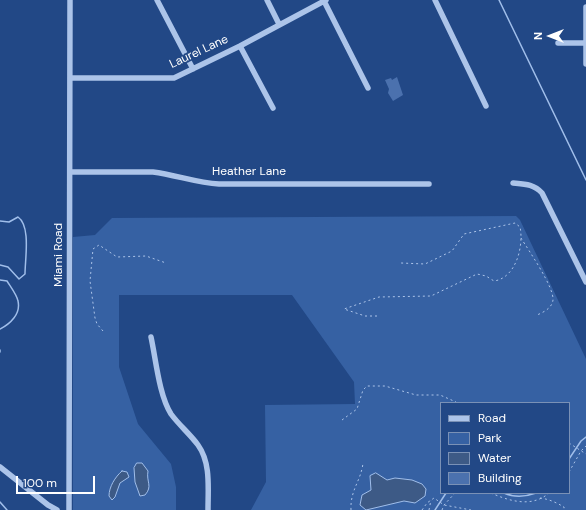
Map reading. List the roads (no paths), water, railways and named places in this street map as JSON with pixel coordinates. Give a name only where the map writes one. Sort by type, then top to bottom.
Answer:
[{"type":"street","name":"Miami Road","points":[[69,510],[70,0]]},
{"type":"street","points":[[156,0],[193,69]]},
{"type":"street","points":[[267,0],[279,24]]},
{"type":"street","name":"Laurel Lane","points":[[70,78],[174,78],[240,46],[325,0]]},
{"type":"street","points":[[325,0],[368,88]]},
{"type":"street","points":[[435,0],[486,106]]},
{"type":"street","points":[[586,7],[586,64]]},
{"type":"street","points":[[558,43],[585,43]]},
{"type":"street","points":[[240,46],[273,108]]},
{"type":"street","name":"Heather Lane","points":[[70,172],[153,172],[205,183],[219,184],[429,184]]},
{"type":"street","points":[[513,184],[532,185],[537,187],[542,193],[586,282]]},
{"type":"street","points":[[151,337],[164,397],[171,414],[198,445],[205,457],[208,470],[208,510]]},
{"type":"street","points":[[0,467],[48,505],[57,510]]},
{"type":"water","points":[[137,463],[142,463],[148,471],[149,489],[145,495],[140,496],[135,482],[134,468]]},
{"type":"water","points":[[122,471],[127,472],[129,477],[120,483],[115,497],[112,500],[109,496],[111,486]]},
{"type":"water","points":[[376,473],[387,480],[395,478],[412,480],[422,484],[426,489],[425,496],[415,503],[404,501],[366,510],[360,505],[362,495],[371,490],[370,476]]},
{"type":"waterway","points":[[499,0],[586,180]]},
{"type":"waterway","points":[[0,221],[9,222],[18,217],[22,221],[26,235],[25,274],[19,279],[8,267],[0,265]]},
{"type":"waterway","points":[[0,280],[7,281],[18,301],[18,310],[14,318],[0,329]]},
{"type":"waterway","points":[[570,458],[581,441],[586,437]]},
{"type":"waterway","points":[[435,510],[445,494]]},
{"type":"waterway","points":[[507,494],[512,496],[532,494]]},
{"type":"waterway","points":[[0,502],[7,510]]}]
